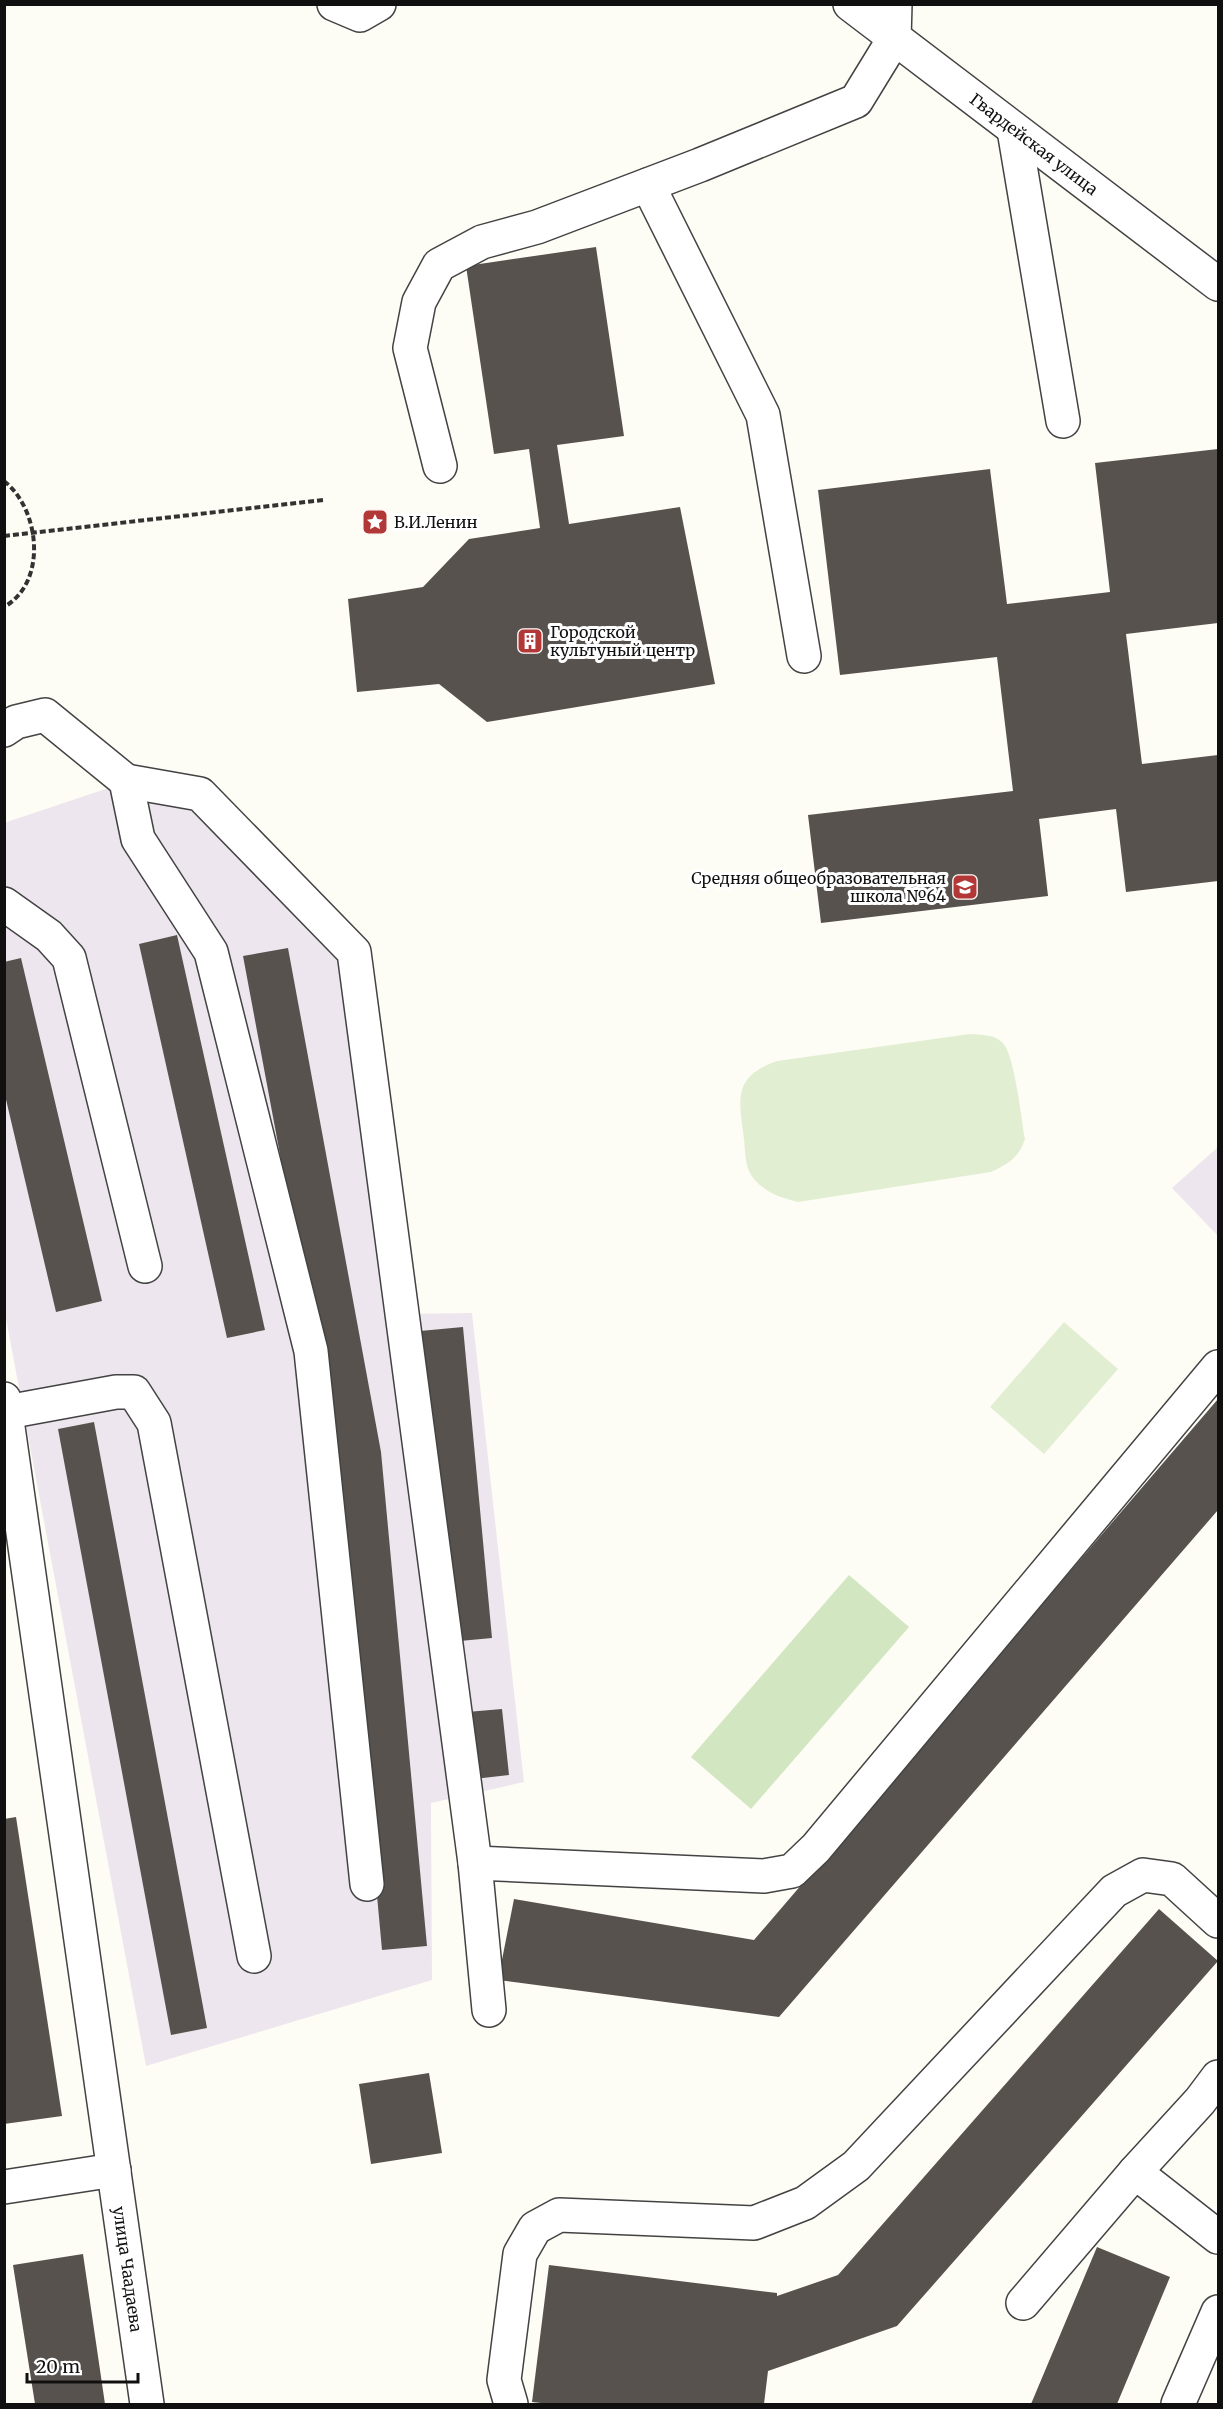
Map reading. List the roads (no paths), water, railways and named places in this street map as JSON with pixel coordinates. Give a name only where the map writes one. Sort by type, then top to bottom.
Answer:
[{"type":"street","points":[[334,4],[360,15],[379,4]]},
{"type":"street","name":"Гвардейская улица","points":[[850,4],[1218,284]]},
{"type":"street","points":[[440,466],[410,348],[419,302],[439,265],[482,242],[537,227],[856,101],[894,39],[895,4]]},
{"type":"street","points":[[1014,130],[1063,421]]},
{"type":"street","points":[[648,184],[763,415],[804,656]]},
{"type":"street","points":[[4,730],[16,722],[45,715],[126,781],[200,794],[354,952],[475,1863],[489,2010]]},
{"type":"street","points":[[126,781],[138,839],[211,952],[311,1351],[367,1884]]},
{"type":"street","points":[[4,904],[49,936],[69,958],[145,1266]]},
{"type":"street","points":[[475,1863],[764,1876],[792,1871],[816,1848],[1218,1367]]},
{"type":"street","points":[[6,1406],[116,1392],[134,1392],[154,1423],[254,1956]]},
{"type":"street","name":"улица Чаадаева","points":[[6,1406],[147,2404]]},
{"type":"street","points":[[511,2404],[504,2380],[520,2254],[535,2228],[559,2215],[754,2223],[805,2203],[856,2166],[1114,1891],[1143,1875],[1172,1879],[1218,1921]]},
{"type":"street","points":[[1023,2303],[1135,2172],[1200,2101],[1218,2077]]},
{"type":"street","points":[[4,2187],[114,2170]]},
{"type":"street","points":[[1135,2172],[1218,2236]]},
{"type":"street","points":[[1178,2404],[1218,2312]]},
{"type":"place","name":"В.И.Ленин","points":[[375,522]]},
{"type":"place","name":"Городской культуный центр","points":[[530,641]]},
{"type":"place","name":"Средняя общеобразовательная школа №64","points":[[965,887]]}]
